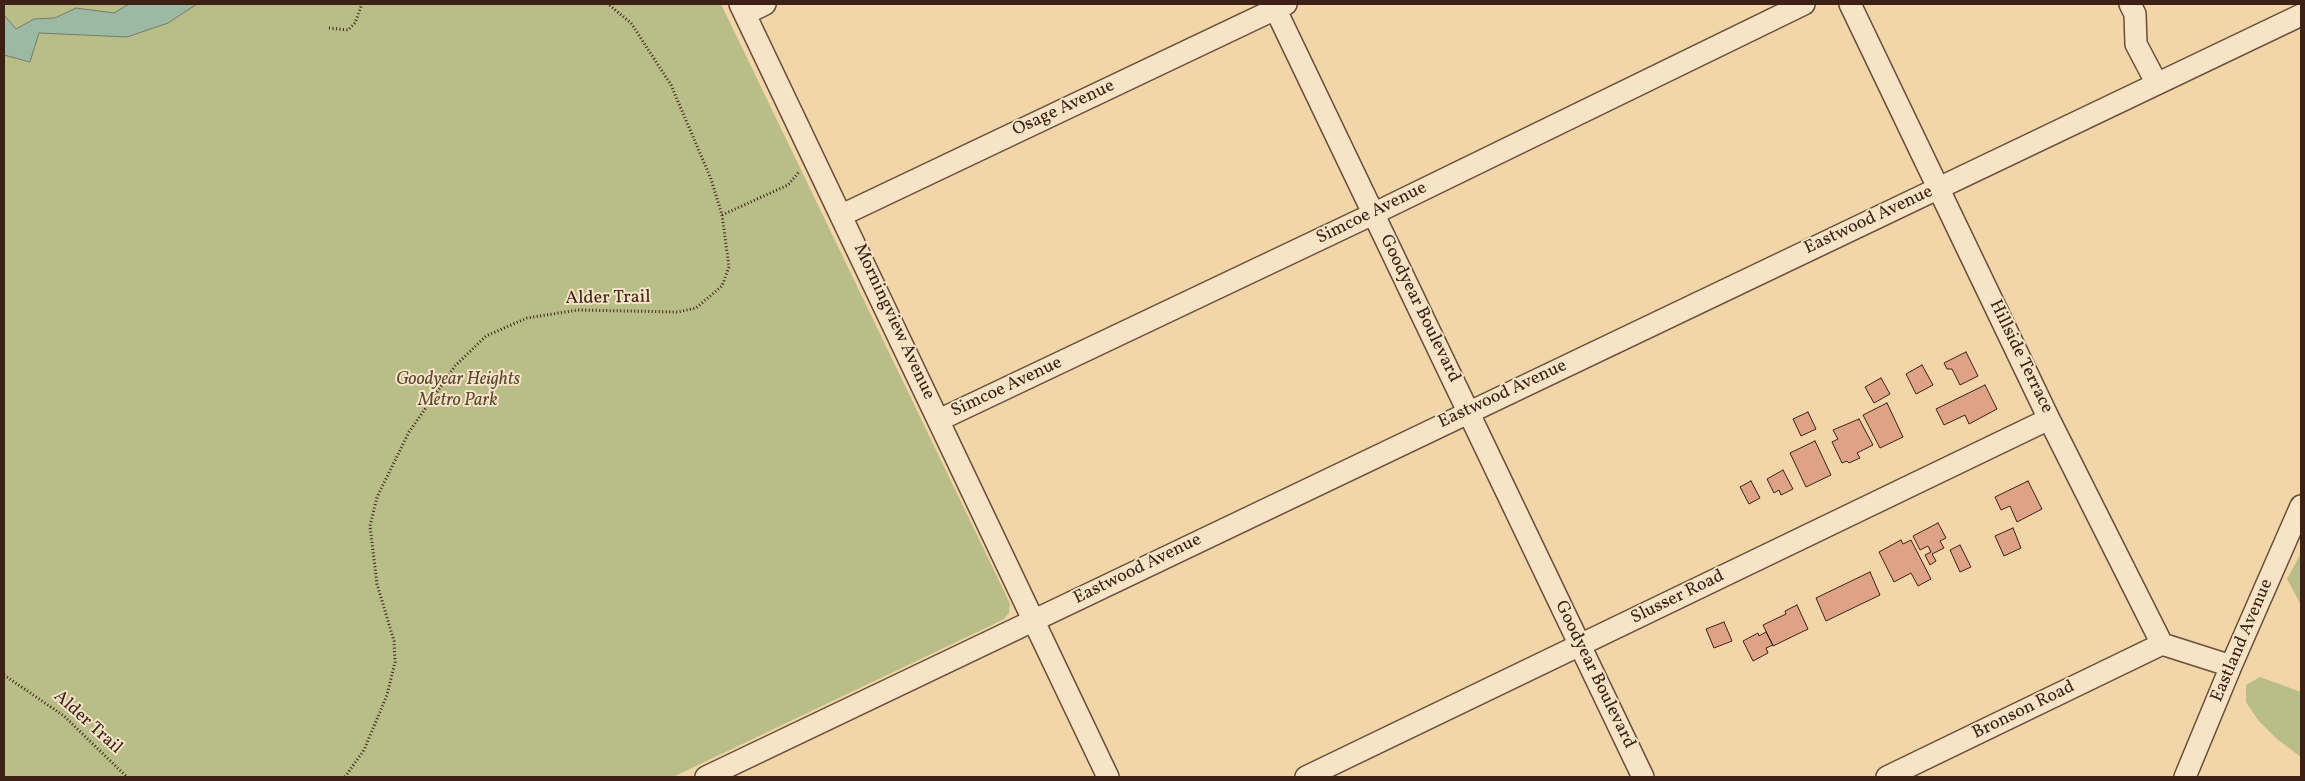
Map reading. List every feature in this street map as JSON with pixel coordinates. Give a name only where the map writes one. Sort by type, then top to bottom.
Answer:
[{"type":"street","points":[[742,9],[765,4]]},
{"type":"street","name":"Simcoe Avenue","points":[[939,420],[1373,214],[1804,4]]},
{"type":"street","name":"Hillside Terrace","points":[[1850,4],[2049,419],[2162,644]]},
{"type":"street","points":[[2130,4],[2135,14],[2136,44],[2157,84]]},
{"type":"street","name":"Goodyear Boulevard","points":[[1278,5],[1373,214],[1643,777]]},
{"type":"street","name":"Osage Avenue","points":[[842,215],[1278,5]]},
{"type":"street","name":"Morningview Avenue","points":[[742,9],[842,215],[1108,777]]},
{"type":"street","name":"Eastwood Avenue","points":[[706,777],[1468,411],[2301,15]]},
{"type":"street","name":"Slusser Road","points":[[1306,777],[2049,419]]},
{"type":"street","name":"Eastland Avenue","points":[[2185,777],[2301,506]]},
{"type":"street","points":[[2162,644],[2231,666]]},
{"type":"street","name":"Bronson Road","points":[[1887,777],[2162,644]]},
{"type":"path","points":[[329,28],[348,30],[355,23],[362,4]]},
{"type":"path","name":"Alder Trail","points":[[345,777],[364,750],[387,695],[395,662],[394,640],[376,584],[370,526],[377,497],[409,432],[455,366],[486,336],[528,318],[578,310],[678,312],[696,308],[722,286],[729,267],[722,215],[711,179],[670,85],[631,24],[608,4]]},
{"type":"path","points":[[722,215],[788,185],[813,155]]},
{"type":"path","name":"Alder Trail","points":[[4,675],[64,716],[127,777]]},
{"type":"green space","name":"Goodyear Heights Metro Park","points":[[4,4],[721,4],[1005,593],[1010,604],[1009,613],[1004,619],[992,625],[673,777],[4,777]]},
{"type":"green space","points":[[2301,553],[2301,605],[2287,579]]},
{"type":"green space","points":[[2260,677],[2301,692],[2301,757],[2277,739],[2258,720],[2246,702],[2246,685]]},
{"type":"shaded area","points":[[129,4],[197,4],[168,23],[127,37],[39,33],[30,62],[4,55],[4,15],[16,29],[34,19],[55,18],[76,8],[114,13]]},
{"type":"building","points":[[1966,352],[1978,376],[1960,385],[1952,369],[1947,369],[1944,363]]},
{"type":"building","points":[[1922,365],[1933,385],[1916,394],[1906,374]]},
{"type":"building","points":[[1881,378],[1890,394],[1874,403],[1865,387]]},
{"type":"building","points":[[1985,385],[1997,409],[1969,424],[1965,415],[1944,425],[1936,409]]},
{"type":"building","points":[[1887,403],[1903,437],[1880,448],[1863,415]]},
{"type":"building","points":[[1808,412],[1816,429],[1801,436],[1793,419]]},
{"type":"building","points":[[1859,419],[1873,445],[1857,453],[1860,458],[1849,463],[1847,461],[1842,463],[1832,442],[1838,439],[1833,430]]},
{"type":"building","points":[[1815,441],[1831,475],[1806,487],[1790,453]]},
{"type":"building","points":[[1783,470],[1793,489],[1781,495],[1779,490],[1774,493],[1767,479]]},
{"type":"building","points":[[1751,481],[1760,498],[1749,504],[1740,487]]},
{"type":"building","points":[[2028,481],[2042,509],[2017,522],[2010,506],[2001,510],[1995,497]]},
{"type":"building","points":[[1938,523],[1946,538],[1940,541],[1944,548],[1932,554],[1936,561],[1930,565],[1925,555],[1931,552],[1928,546],[1920,550],[1913,536]]},
{"type":"building","points":[[2013,528],[2021,548],[2004,556],[1995,536]]},
{"type":"building","points":[[1901,540],[1903,544],[1911,540],[1931,579],[1918,586],[1911,573],[1894,582],[1879,552]]},
{"type":"building","points":[[1960,545],[1971,567],[1960,572],[1950,550]]},
{"type":"building","points":[[1870,572],[1880,595],[1826,621],[1816,598]]},
{"type":"building","points":[[1797,605],[1808,629],[1773,646],[1763,625],[1786,614],[1785,611]]},
{"type":"building","points":[[1724,622],[1732,641],[1714,648],[1706,629]]},
{"type":"building","points":[[1766,632],[1773,645],[1766,648],[1768,653],[1753,661],[1743,641],[1758,633],[1759,636]]}]
